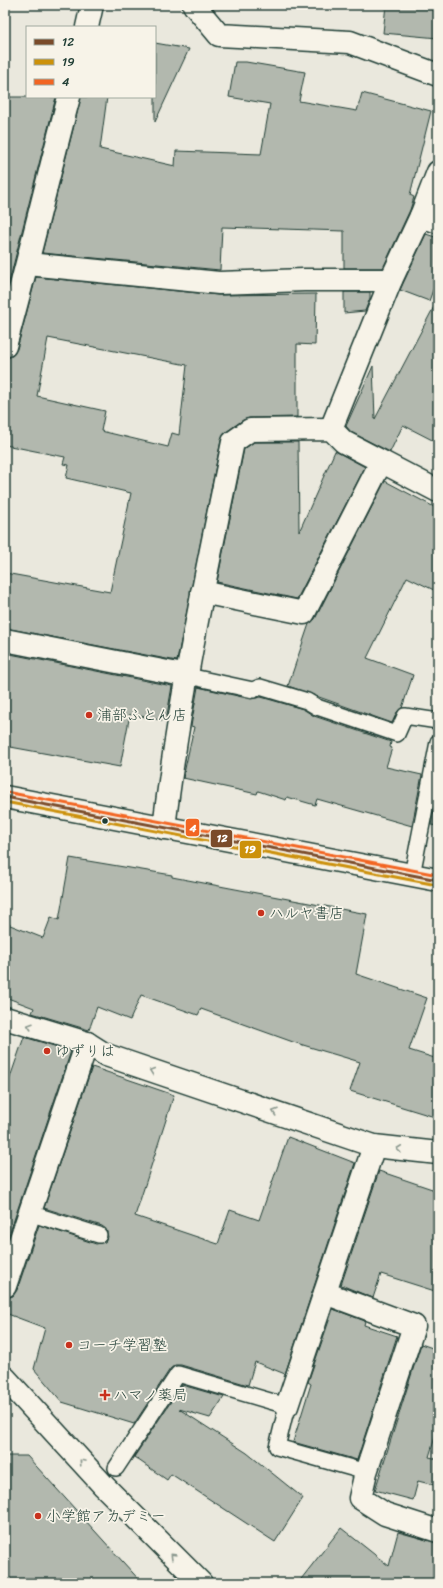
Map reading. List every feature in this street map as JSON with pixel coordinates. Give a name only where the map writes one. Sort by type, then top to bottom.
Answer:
[{"type":"street","points":[[86,26],[92,5]]},
{"type":"street","points":[[194,5],[219,35],[350,42],[438,75]]},
{"type":"street","points":[[5,346],[28,264],[38,217],[69,98]]},
{"type":"street","points":[[331,429],[391,280],[430,219],[438,172]]},
{"type":"street","points":[[28,264],[219,283],[304,280],[391,280]]},
{"type":"street","points":[[164,828],[168,790],[202,592],[233,442],[250,430],[331,429],[344,442],[381,462],[436,484]]},
{"type":"street","points":[[202,592],[304,613],[381,462]]},
{"type":"street","points":[[5,640],[188,676]]},
{"type":"street","points":[[5,797],[438,880]]},
{"type":"street","points":[[5,1018],[87,1043],[106,1055],[374,1146],[437,1149]]},
{"type":"street","points":[[5,1286],[87,1043]]},
{"type":"street","points":[[287,1406],[374,1146]]},
{"type":"street","points":[[325,1293],[414,1326],[366,1472],[360,1498],[385,1514],[438,1531]]},
{"type":"street","points":[[5,1378],[104,1486],[200,1583]]},
{"type":"lane","points":[[188,676],[253,690],[260,687],[307,701],[316,707],[397,734],[406,716],[438,721]]},
{"type":"lane","points":[[412,875],[438,742]]},
{"type":"lane","points":[[29,1213],[99,1235]]},
{"type":"lane","points":[[116,1468],[178,1374],[287,1406],[277,1447],[366,1472]]},
{"type":"building","points":[[386,5],[438,5],[438,38],[383,33]]},
{"type":"building","points":[[156,43],[189,49],[155,122]]},
{"type":"building","points":[[235,62],[246,62],[305,72],[299,101],[357,111],[362,93],[431,111],[410,195],[414,197],[410,210],[383,268],[344,268],[344,231],[222,227],[220,270],[42,253],[81,98],[107,98],[100,149],[175,166],[176,151],[261,154],[270,104],[229,97]]},
{"type":"building","points":[[5,97],[56,98],[5,298]]},
{"type":"building","points":[[426,234],[438,238],[438,276],[429,301],[400,290]]},
{"type":"building","points":[[36,277],[218,295],[316,294],[315,345],[297,344],[297,417],[249,418],[243,420],[226,432],[221,440],[177,661],[5,628],[5,573],[110,592],[131,493],[66,478],[69,465],[63,464],[65,457],[5,445],[5,358],[13,355],[17,349]],"holes":[[[48,338],[187,365],[179,435],[172,433],[168,447],[101,431],[105,411],[37,396]]]},
{"type":"building","points":[[344,292],[370,292],[370,298],[365,311],[344,313]]},
{"type":"building","points":[[438,299],[438,443],[403,425],[390,452],[351,432],[346,426],[373,366],[375,419]]},
{"type":"building","points":[[254,442],[298,442],[299,532],[335,451],[365,467],[297,599],[217,582],[244,449]]},
{"type":"building","points":[[385,481],[438,509],[438,592],[407,577],[367,658],[413,675],[402,708],[397,712],[392,723],[288,686],[309,624],[315,619]]},
{"type":"building","points":[[5,653],[172,686],[166,721],[130,714],[120,767],[5,746]]},
{"type":"building","points":[[198,687],[251,699],[261,697],[303,709],[314,716],[391,742],[390,747],[392,748],[386,767],[422,775],[412,826],[317,799],[315,805],[287,797],[286,800],[258,791],[257,794],[183,778],[194,727],[191,726]]},
{"type":"building","points":[[438,789],[438,826],[431,825]]},
{"type":"building","points":[[70,858],[172,875],[172,877],[367,914],[356,974],[427,998],[409,1050],[438,1059],[438,1118],[350,1091],[360,1062],[293,1042],[201,1009],[198,1015],[141,995],[130,1020],[97,1007],[89,1030],[32,1013],[34,1008],[5,997],[5,923],[43,938],[51,917],[59,920]]},
{"type":"building","points":[[24,1037],[71,1051],[5,1247],[5,1092]]},
{"type":"building","points":[[92,1067],[174,1095],[135,1216],[218,1244],[230,1210],[259,1220],[288,1137],[355,1163],[285,1374],[255,1362],[248,1385],[181,1365],[175,1365],[170,1369],[134,1424],[62,1402],[34,1369],[45,1328],[5,1313],[5,1298],[13,1296],[17,1290],[39,1225],[96,1244],[105,1242],[108,1237],[106,1229],[102,1226],[44,1208]]},
{"type":"building","points":[[379,1171],[438,1191],[438,1292],[381,1274],[373,1298],[341,1285]]},
{"type":"building","points":[[333,1309],[365,1321],[364,1325],[397,1336],[357,1460],[293,1442],[311,1384],[308,1382]]},
{"type":"building","points":[[421,1344],[438,1350],[438,1427],[429,1457],[438,1459],[438,1486],[418,1481],[413,1500],[375,1490]]},
{"type":"building","points":[[182,1385],[224,1397],[210,1418],[179,1409],[247,1453],[303,1498],[275,1542],[171,1474],[167,1480],[134,1457]]},
{"type":"building","points":[[5,1456],[27,1456],[142,1583],[5,1583]]},
{"type":"building","points":[[341,1528],[389,1566],[398,1532],[438,1543],[438,1583],[298,1583]]},
{"type":"transit line","name":"4","points":[[6,792],[438,875]]},
{"type":"transit line","name":"12","points":[[5,797],[438,880]]},
{"type":"transit line","name":"19","points":[[5,802],[437,885]]},
{"type":"place","name":"浦部ふとん店","points":[[89,715]]},
{"type":"place","name":"ハルヤ書店","points":[[261,913]]},
{"type":"place","name":"ゆずりは","points":[[47,1051]]},
{"type":"place","name":"コーチ学習塾","points":[[69,1345]]},
{"type":"place","name":"ハマノ薬局","points":[[105,1395]]},
{"type":"place","name":"小学館アカデミー","points":[[38,1516]]}]
